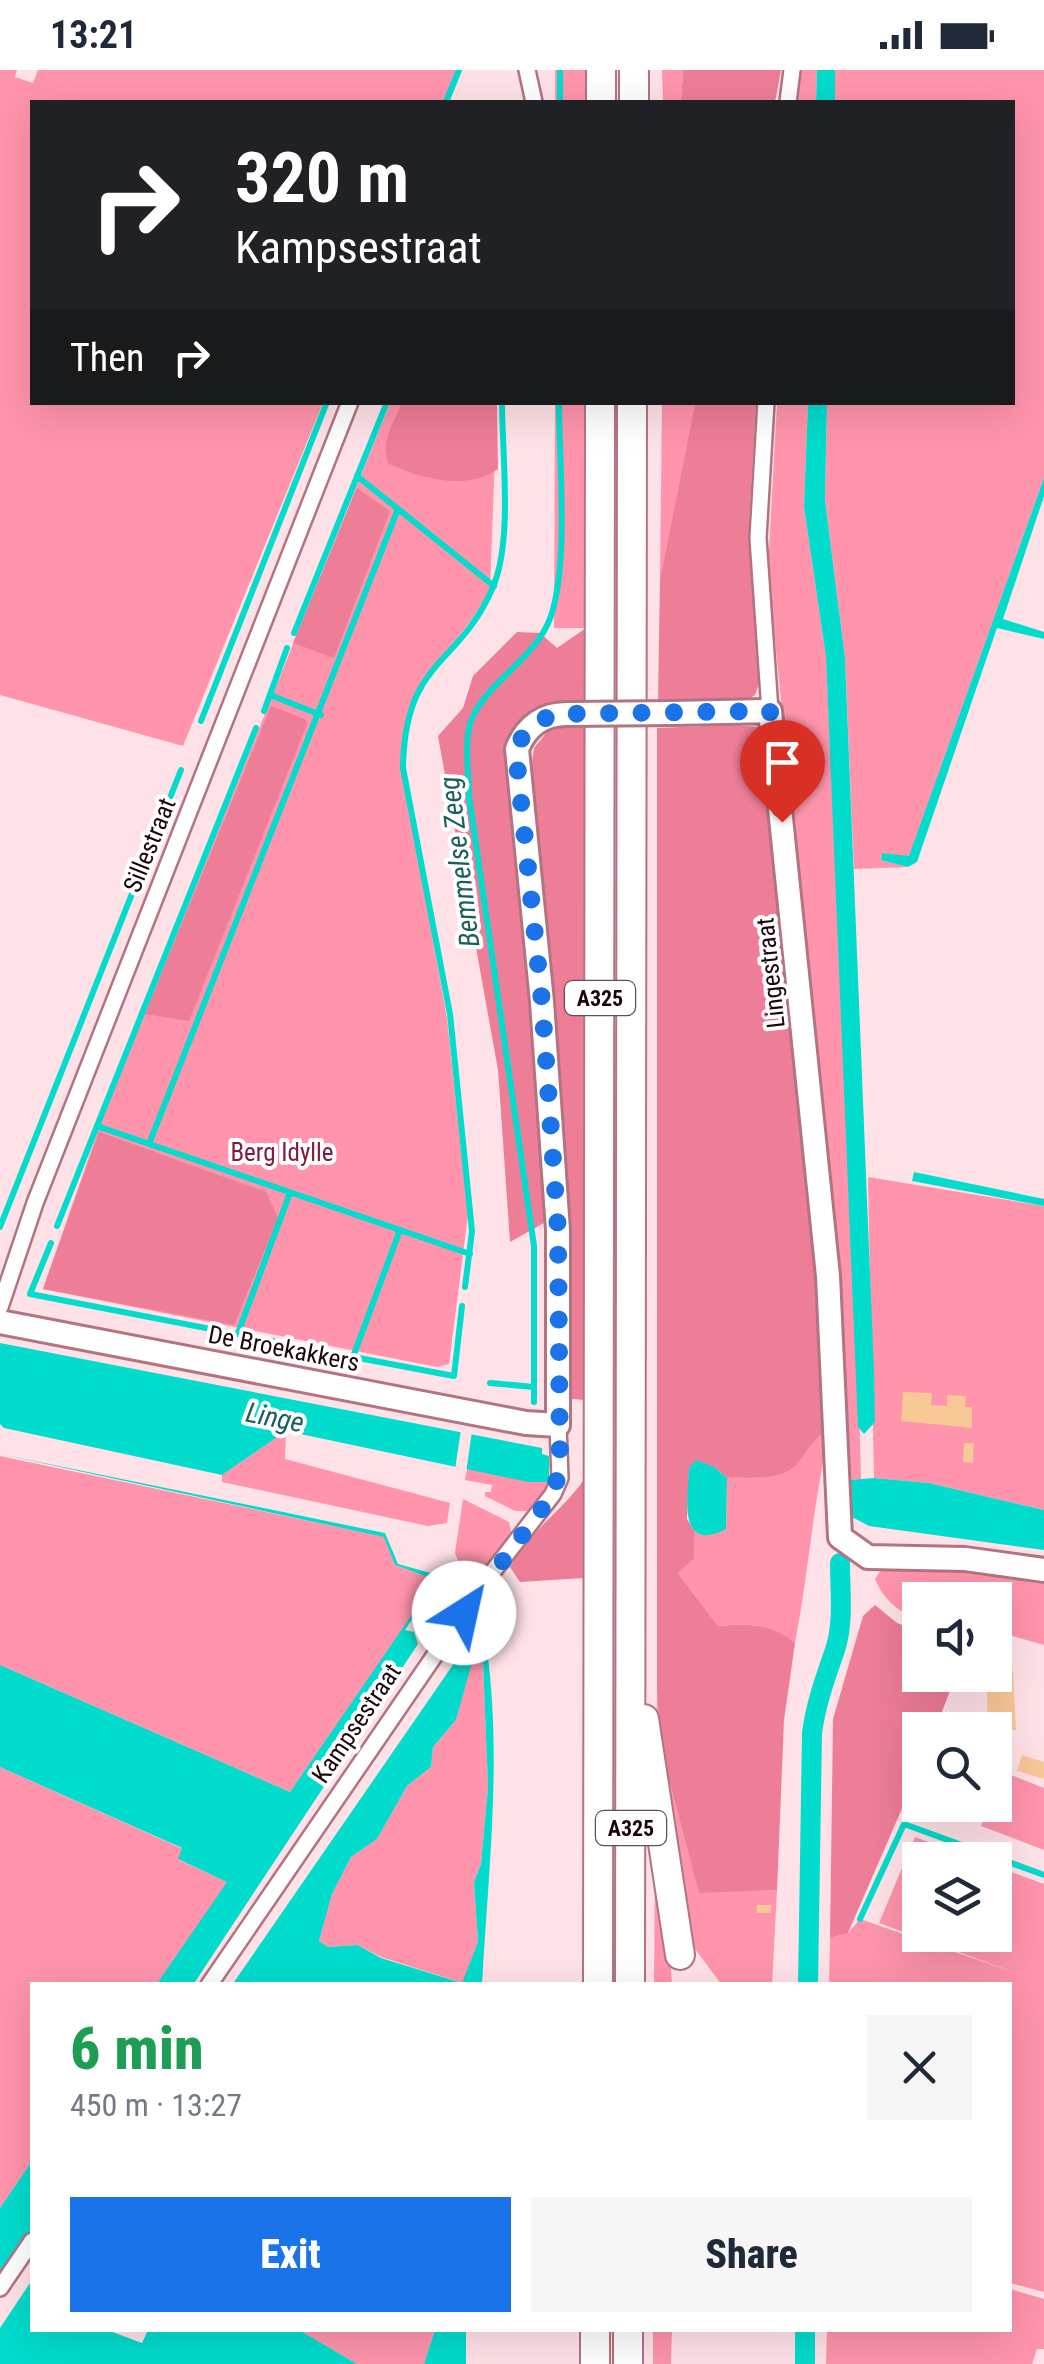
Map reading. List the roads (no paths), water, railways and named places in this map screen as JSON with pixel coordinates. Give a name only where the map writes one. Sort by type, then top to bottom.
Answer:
[{"type":"highway","points":[[601,70],[602,100]]},
{"type":"highway","points":[[634,70],[634,100]]},
{"type":"highway","name":"A325","points":[[598,1982],[600,405]]},
{"type":"highway","name":"A325","points":[[630,1982],[632,405]]},
{"type":"highway","points":[[632,1672],[648,1735],[680,1954]]},
{"type":"highway","points":[[595,2332],[595,2364]]},
{"type":"highway","points":[[628,2332],[628,2364]]},
{"type":"street","points":[[527,70],[534,100]]},
{"type":"street","points":[[788,100],[792,70]]},
{"type":"street","name":"Sillestraat","points":[[0,1307],[34,1203],[349,405]]},
{"type":"street","name":"Lingestraat","points":[[766,405],[758,538],[770,711],[828,1276],[840,1537],[868,1557],[964,1559],[1044,1570]]},
{"type":"street","name":"Kampsestraat","points":[[211,1982],[488,1579],[553,1494],[560,1468],[558,1230],[542,1002],[517,749],[522,736],[551,714],[770,711]]},
{"type":"street","name":"De Broekakkers","points":[[0,1322],[526,1424],[558,1425]]},
{"type":"street","points":[[0,2288],[30,2244]]},
{"type":"water","points":[[817,70],[835,70],[835,100],[816,100]]},
{"type":"water","points":[[808,405],[827,405],[825,500],[845,658],[874,1371],[875,1422],[864,1434],[858,1427],[826,657],[804,507]]},
{"type":"water","points":[[1044,478],[1044,496],[1003,619],[1044,632],[1044,639],[997,628],[917,862],[908,867],[881,860],[882,853],[909,856]]},
{"type":"water","points":[[914,1172],[1044,1199],[1044,1206],[912,1181]]},
{"type":"water","name":"Linge","points":[[0,1343],[542,1448],[542,1454],[549,1456],[549,1482],[528,1482],[286,1431],[222,1475],[4,1428],[0,1424]]},
{"type":"water","points":[[0,1454],[385,1533],[398,1564],[441,1576],[405,1630],[414,1632],[418,1644],[195,1982],[158,1982],[227,1882],[178,1859],[182,1848],[0,1767],[0,1665],[290,1792],[433,1584],[428,1577],[395,1565],[384,1537]]},
{"type":"water","points":[[696,1460],[727,1478],[726,1529],[710,1535],[699,1534],[689,1519],[689,1468]]},
{"type":"water","points":[[848,1480],[929,1483],[1044,1510],[1044,1550],[869,1526],[850,1516]]},
{"type":"water","points":[[468,1643],[487,1650],[494,1775],[482,1982],[462,1982],[478,1942],[474,1882],[481,1864],[488,1787],[483,1661],[474,1655],[456,1720],[433,1747],[431,1767],[407,1786],[377,1839],[351,1857],[332,1894],[319,1941],[328,1947],[358,1945],[381,1958],[459,1982],[234,1982]]},
{"type":"water","points":[[30,2164],[30,2231],[0,2277],[0,2208]]},
{"type":"water","points":[[30,2283],[30,2332],[112,2332],[142,2343],[147,2332],[302,2332],[357,2364],[0,2364],[0,2328]]},
{"type":"water","points":[[434,2332],[466,2332],[466,2364],[424,2364]]},
{"type":"waterway","points":[[447,100],[459,70]]},
{"type":"waterway","name":"Bemmelse Zeeg","points":[[560,70],[560,100]]},
{"type":"waterway","points":[[201,721],[326,405]]},
{"type":"waterway","points":[[294,633],[386,405]]},
{"type":"waterway","points":[[465,1287],[472,1231],[450,1014],[403,768],[413,704],[423,684],[479,614],[499,568],[505,522],[502,405]]},
{"type":"waterway","name":"Bemmelse Zeeg","points":[[534,1402],[534,1246],[469,796],[467,741],[471,721],[483,699],[536,643],[551,616],[560,568],[559,405]]},
{"type":"waterway","points":[[357,476],[494,586]]},
{"type":"waterway","points":[[149,1144],[398,509]]},
{"type":"waterway","points":[[264,711],[287,648]]},
{"type":"waterway","points":[[270,695],[321,715]]},
{"type":"waterway","points":[[57,1226],[256,728]]},
{"type":"waterway","points":[[0,1227],[181,770]]},
{"type":"waterway","points":[[97,1126],[470,1254]]},
{"type":"waterway","points":[[238,1333],[290,1193]]},
{"type":"waterway","points":[[353,1357],[400,1230]]},
{"type":"waterway","points":[[51,1243],[30,1294],[273,1341]]},
{"type":"waterway","points":[[290,1345],[454,1376],[462,1306]]},
{"type":"waterway","points":[[490,1383],[534,1387]]},
{"type":"waterway","points":[[808,1982],[812,1733],[840,1629],[840,1563]]},
{"type":"waterway","points":[[860,1919],[904,1824],[1044,1875]]},
{"type":"waterway","points":[[805,2332],[805,2364]]},
{"type":"park label","name":"Berg Idylle","points":[[282,1152]]}]
